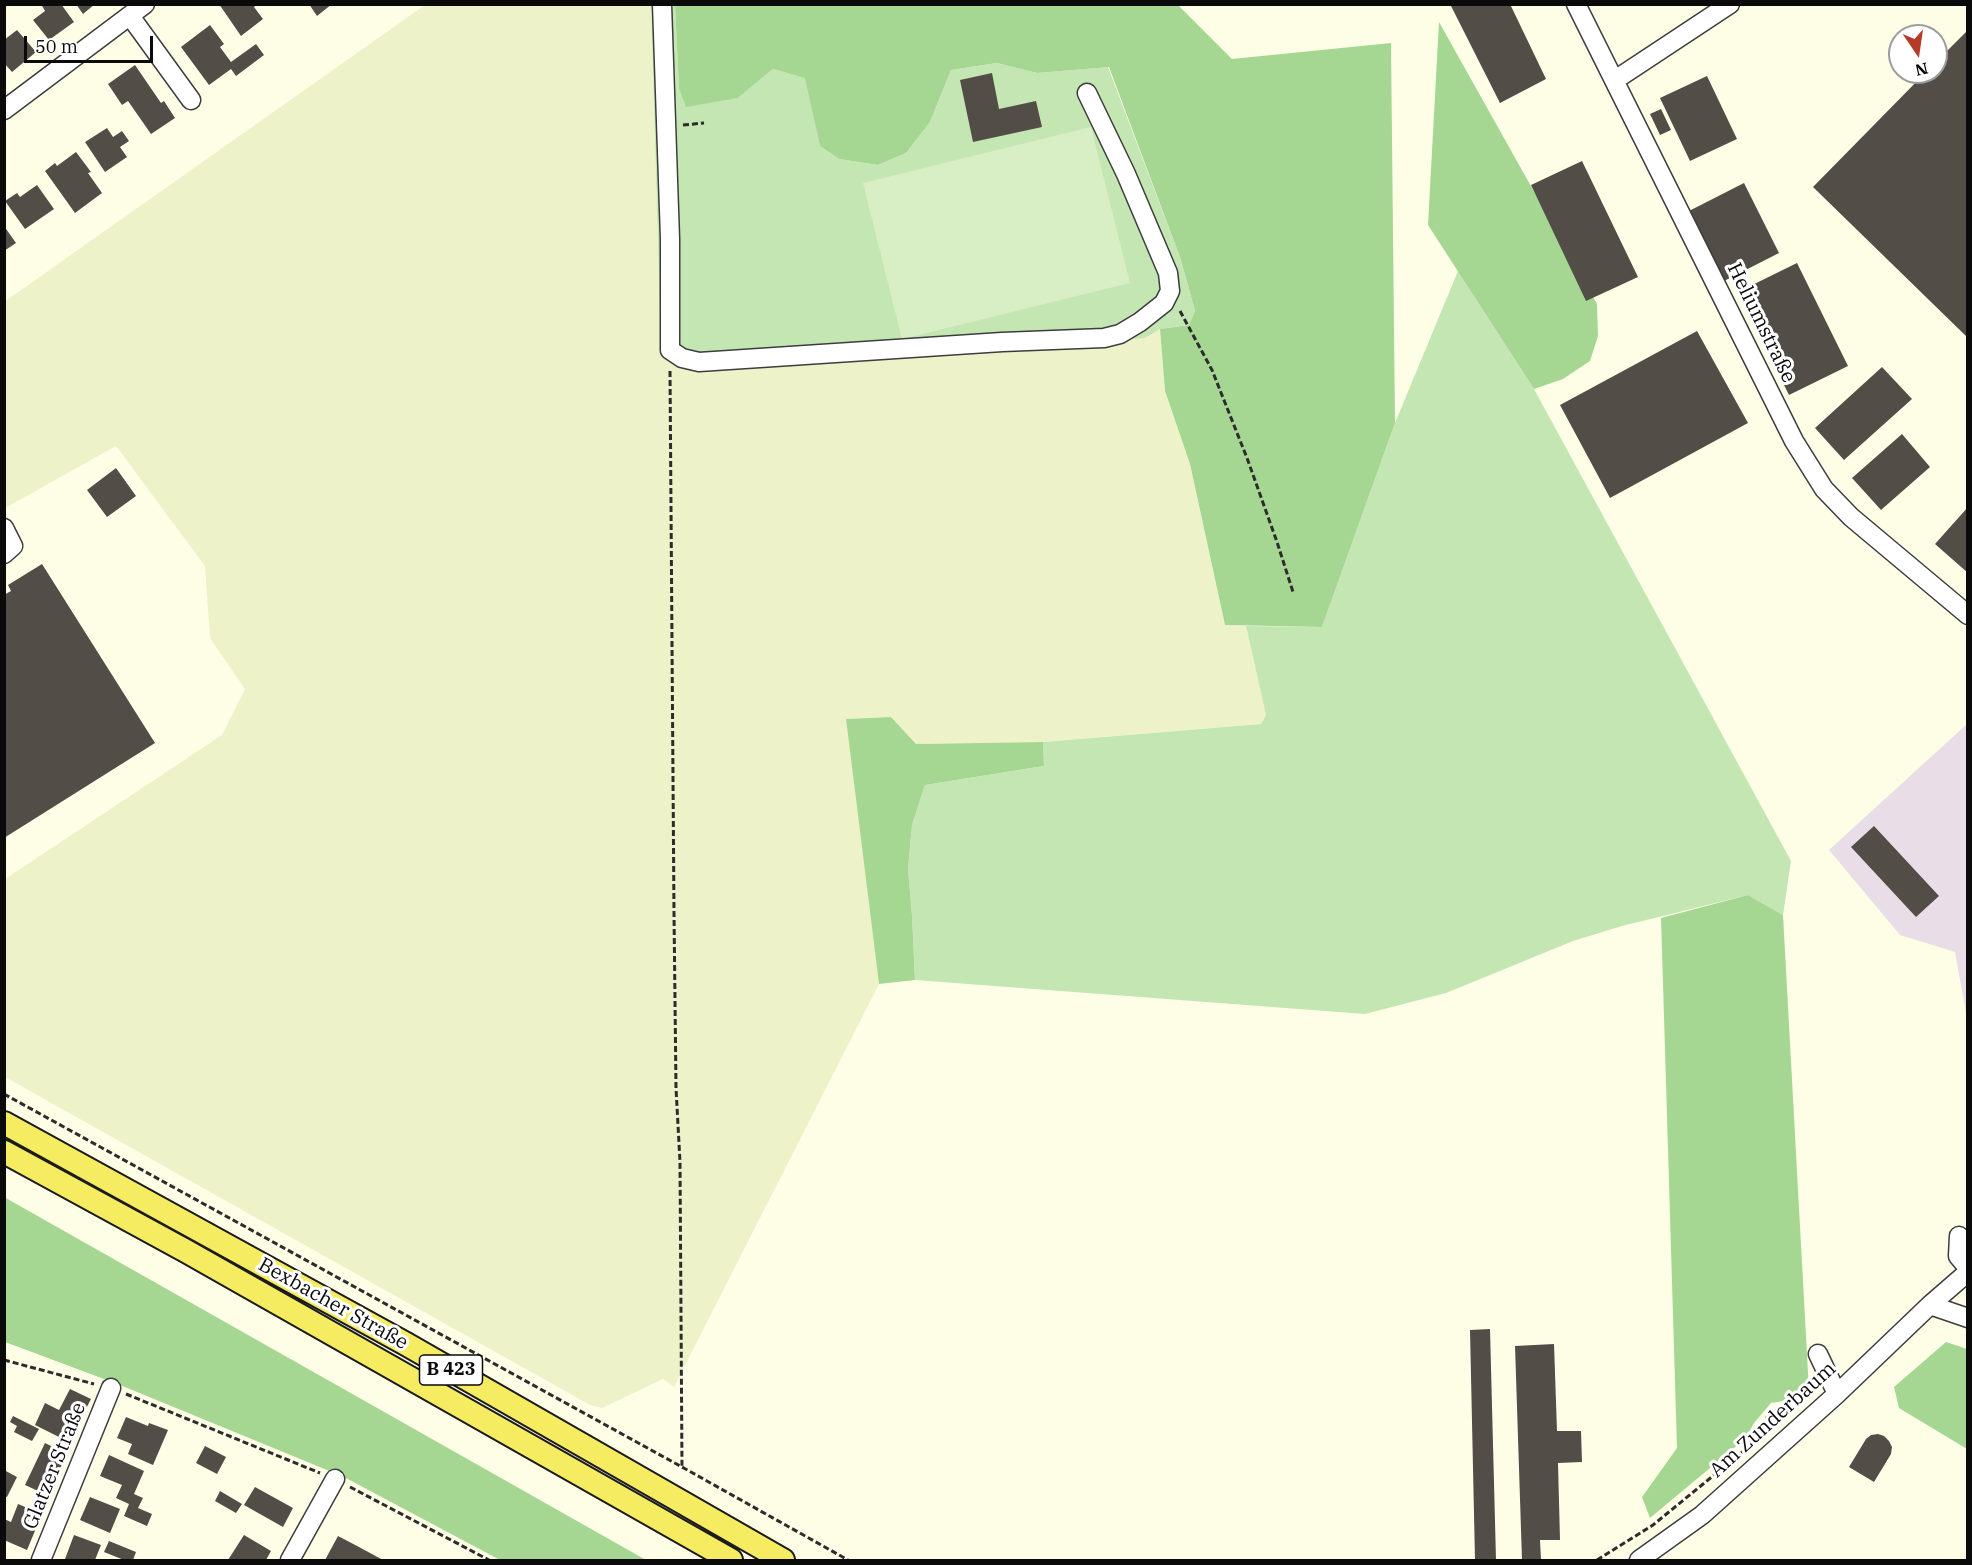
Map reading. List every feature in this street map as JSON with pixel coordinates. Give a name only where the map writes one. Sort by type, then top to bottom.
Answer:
[{"type":"main road","name":"Bexbacher Straße","points":[[4,1123],[406,1344],[783,1560]]},
{"type":"main road","name":"Bexbacher Straße","points":[[4,1152],[186,1251],[731,1560]]},
{"type":"street","points":[[4,110],[145,4]]},
{"type":"street","points":[[662,4],[670,239],[670,350],[682,358],[699,362],[1002,342],[1104,338],[1120,334],[1140,322],[1164,303],[1170,291],[1168,273],[1126,174],[1087,93]]},
{"type":"street","name":"Heliumstraße","points":[[1576,4],[1794,441],[1824,489],[1851,517],[1968,615]]},
{"type":"street","points":[[1615,80],[1730,4]]},
{"type":"street","points":[[129,16],[191,100]]},
{"type":"street","points":[[4,528],[13,546],[4,554]]},
{"type":"street","points":[[1959,1236],[1958,1256],[1968,1268]]},
{"type":"street","name":"Am Zunderbaum","points":[[1639,1560],[1702,1515],[1968,1272]]},
{"type":"street","points":[[1930,1305],[1968,1318]]},
{"type":"street","points":[[1818,1354],[1837,1394]]},
{"type":"street","name":"Glatzer Straße","points":[[41,1560],[111,1389]]},
{"type":"street","points":[[296,1558],[335,1479]]},
{"type":"path","points":[[1170,291],[1212,370],[1247,458],[1293,592]]},
{"type":"path","points":[[670,350],[676,1088],[680,1162],[682,1467]]},
{"type":"path","points":[[4,1094],[848,1560]]},
{"type":"path","points":[[4,1360],[111,1389],[335,1479],[489,1560]]},
{"type":"path","points":[[1597,1560],[1653,1525],[1771,1428]]},
{"type":"shaded area","points":[[1967,724],[1967,1019],[1955,952],[1900,935],[1829,850]]},
{"type":"green space","points":[[425,5],[651,5],[661,347],[1145,338],[1160,329],[1165,391],[1190,464],[1225,625],[1246,626],[1266,715],[1261,724],[1043,742],[916,744],[891,717],[846,719],[879,984],[674,1387],[663,1379],[602,1408],[590,1405],[5,1077],[5,879],[222,735],[245,689],[210,638],[205,566],[116,446],[7,507],[5,504],[4,302]]},
{"type":"green space","points":[[651,5],[675,5],[679,88],[738,98],[773,69],[806,78],[820,146],[839,159],[878,165],[906,153],[930,122],[951,70],[997,63],[1037,73],[1108,67],[1181,260],[1195,311],[1189,325],[1160,329],[1145,338],[700,371],[682,368],[661,347]]},
{"type":"green space","points":[[675,5],[1178,5],[1232,59],[1391,43],[1395,423],[1322,627],[1225,625],[1190,464],[1165,391],[1160,329],[1189,325],[1195,311],[1181,260],[1109,67],[1037,73],[997,63],[951,70],[930,122],[906,153],[878,165],[839,159],[820,146],[805,78],[773,69],[738,98],[686,107],[679,88]]},
{"type":"green space","points":[[1439,22],[1597,304],[1598,336],[1590,361],[1563,379],[1534,389],[1428,225]]},
{"type":"green space","points":[[1091,127],[1130,283],[902,339],[863,183]]},
{"type":"green space","points":[[1458,271],[1534,389],[1791,861],[1783,915],[1748,895],[1622,926],[1573,941],[1446,993],[1365,1014],[915,980],[908,869],[912,825],[925,785],[1044,766],[1043,742],[1261,724],[1266,715],[1246,626],[1322,627],[1395,423]]},
{"type":"green space","points":[[891,717],[916,744],[1043,742],[1044,766],[925,785],[912,825],[908,869],[915,980],[879,984],[846,719]]},
{"type":"green space","points":[[1748,895],[1783,915],[1809,1391],[1790,1400],[1771,1403],[1754,1423],[1746,1438],[1650,1518],[1642,1497],[1677,1448],[1661,918]]},
{"type":"green space","points":[[4,1197],[646,1560],[500,1560],[344,1477],[120,1385],[5,1342]]},
{"type":"green space","points":[[1946,1342],[1967,1349],[1967,1449],[1899,1408],[1894,1387]]},
{"type":"building","points":[[41,4],[61,4],[74,22],[49,40],[33,20],[45,11]]},
{"type":"building","points":[[76,4],[95,4],[83,14]]},
{"type":"building","points":[[219,4],[258,4],[254,7],[263,19],[241,36]]},
{"type":"building","points":[[309,4],[332,4],[317,16]]},
{"type":"building","points":[[1450,4],[1510,4],[1546,79],[1500,103]]},
{"type":"building","points":[[210,25],[224,44],[220,47],[231,62],[256,44],[264,55],[236,76],[231,69],[209,85],[181,47]]},
{"type":"building","points":[[17,30],[36,52],[12,72],[4,63],[4,40]]},
{"type":"building","points":[[1968,30],[1968,338],[1813,187],[1914,84],[1948,84],[1948,50]]},
{"type":"building","points":[[135,65],[161,103],[164,101],[175,118],[151,134],[128,101],[122,105],[108,84]]},
{"type":"building","points":[[992,73],[999,109],[1036,101],[1042,127],[973,142],[960,80]]},
{"type":"building","points":[[1707,76],[1737,139],[1690,161],[1660,98]]},
{"type":"building","points":[[1661,109],[1671,130],[1660,135],[1650,114]]},
{"type":"building","points":[[107,128],[113,137],[122,131],[129,141],[120,147],[127,157],[105,172],[85,142]]},
{"type":"building","points":[[76,152],[91,172],[88,173],[102,193],[75,213],[45,171],[55,163],[57,166]]},
{"type":"building","points":[[1582,161],[1638,277],[1586,301],[1531,185]]},
{"type":"building","points":[[1744,183],[1779,253],[1724,281],[1689,211]]},
{"type":"building","points":[[37,185],[54,209],[25,229],[5,201],[17,193],[20,197]]},
{"type":"building","points":[[4,226],[16,243],[4,251]]},
{"type":"building","points":[[1797,263],[1848,366],[1789,395],[1738,292]]},
{"type":"building","points":[[1697,331],[1748,423],[1610,498],[1560,405]]},
{"type":"building","points":[[1882,367],[1912,399],[1844,460],[1815,428]]},
{"type":"building","points":[[1902,434],[1930,467],[1881,510],[1852,478]]},
{"type":"building","points":[[116,468],[136,496],[107,517],[87,490]]},
{"type":"building","points":[[1968,507],[1968,573],[1935,544]]},
{"type":"building","points":[[42,564],[155,743],[4,838],[4,595],[11,591],[8,585]]},
{"type":"building","points":[[1874,826],[1939,896],[1916,917],[1851,847]]},
{"type":"building","points":[[1490,1329],[1496,1560],[1475,1560],[1470,1330]]},
{"type":"building","points":[[1554,1344],[1557,1431],[1581,1431],[1582,1462],[1558,1463],[1560,1540],[1540,1540],[1541,1560],[1522,1560],[1515,1346]]},
{"type":"building","points":[[70,1389],[91,1399],[69,1442],[35,1425],[45,1403],[59,1410]]},
{"type":"building","points":[[1778,1408],[1783,1415],[1770,1424],[1765,1417]]},
{"type":"building","points":[[13,1416],[39,1429],[32,1441],[14,1432],[17,1426],[10,1422]]},
{"type":"building","points":[[126,1417],[148,1426],[149,1423],[168,1430],[153,1465],[128,1454],[132,1444],[117,1438]]},
{"type":"building","points":[[1878,1434],[1884,1436],[1892,1447],[1891,1454],[1874,1482],[1849,1467],[1866,1439]]},
{"type":"building","points":[[45,1443],[67,1454],[47,1495],[25,1485]]},
{"type":"building","points":[[205,1446],[226,1457],[217,1474],[196,1463]]},
{"type":"building","points":[[109,1455],[144,1471],[134,1494],[143,1498],[138,1508],[152,1514],[147,1526],[124,1516],[129,1504],[116,1498],[122,1485],[100,1476]]},
{"type":"building","points":[[4,1470],[17,1477],[7,1497],[4,1496]]},
{"type":"building","points":[[255,1487],[293,1508],[283,1527],[244,1505]]},
{"type":"building","points":[[220,1491],[242,1504],[236,1513],[215,1501]]},
{"type":"building","points":[[90,1497],[120,1509],[110,1533],[80,1520]]},
{"type":"building","points":[[18,1504],[42,1514],[27,1550],[4,1540],[4,1519],[11,1522]]},
{"type":"building","points":[[74,1535],[101,1545],[95,1560],[65,1559]]},
{"type":"building","points":[[244,1535],[271,1551],[266,1560],[228,1560]]},
{"type":"building","points":[[338,1536],[359,1547],[383,1560],[325,1560]]},
{"type":"building","points":[[109,1541],[136,1552],[133,1560],[124,1560],[104,1552]]}]
